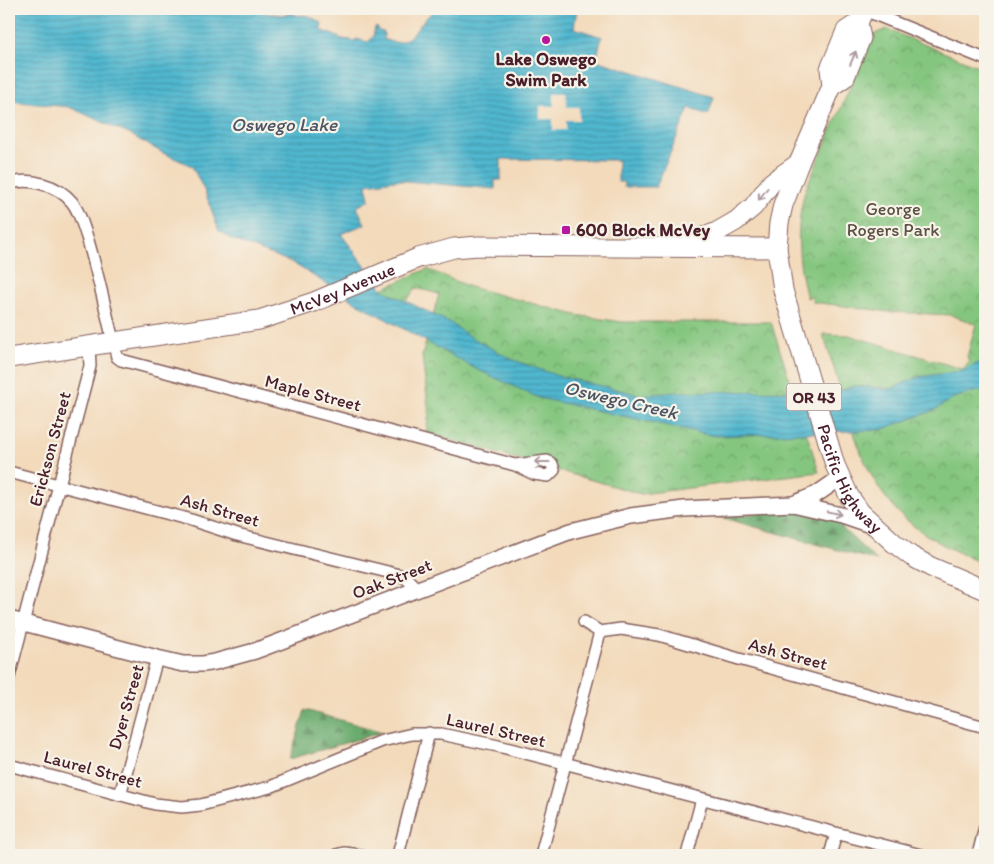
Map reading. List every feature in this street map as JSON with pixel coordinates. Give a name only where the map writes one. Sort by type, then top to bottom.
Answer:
[{"type":"main road","name":"OR 43","points":[[777,248],[783,205],[832,86],[845,77],[861,38],[862,14]]},
{"type":"main road","name":"McVey Avenue","points":[[678,246],[715,232],[736,221],[753,207],[772,182],[799,163]]},
{"type":"main road","name":"McVey Avenue","points":[[9,358],[259,320],[327,297],[424,256],[464,246],[777,248]]},
{"type":"main road","name":"Pacific Highway","points":[[777,248],[783,290],[794,328],[838,472],[849,496],[860,512],[894,543],[924,563],[985,590]]},
{"type":"street","points":[[862,14],[985,59]]},
{"type":"street","name":"Maple Street","points":[[9,184],[24,182],[42,184],[60,191],[72,202],[79,214],[91,252],[117,356],[125,362],[515,465]]},
{"type":"street","name":"Erickson Street","points":[[9,677],[16,621],[58,484],[90,366],[89,346]]},
{"type":"street","name":"Ash Street","points":[[9,472],[191,520],[236,535],[400,575],[417,589]]},
{"type":"street","name":"Oak Street","points":[[793,504],[817,494],[838,472]]},
{"type":"street","name":"Oak Street","points":[[16,621],[158,658],[203,664],[227,660],[255,651],[570,532],[631,516],[684,509],[793,504],[841,515],[874,526]]},
{"type":"street","points":[[541,855],[600,632],[584,622]]},
{"type":"street","name":"Ash Street","points":[[600,632],[621,629],[659,635],[985,726]]},
{"type":"street","name":"Dyer Street","points":[[120,795],[158,658]]},
{"type":"street","points":[[398,855],[429,733]]},
{"type":"street","name":"Laurel Street","points":[[9,765],[120,795],[167,806],[182,807],[270,787],[382,741],[412,734],[429,733],[498,746],[921,855]]},
{"type":"street","points":[[687,855],[702,799]]},
{"type":"street","points":[[978,855],[985,827]]},
{"type":"street","points":[[830,855],[836,834]]},
{"type":"street","points":[[336,855],[344,853],[360,855]]},
{"type":"green space","name":"George Rogers Park","points":[[886,29],[985,69],[985,565],[923,533],[901,515],[879,488],[870,473],[857,442],[823,334],[849,335],[962,369],[970,362],[967,357],[976,324],[951,315],[890,312],[813,302],[812,296],[807,298],[801,270],[799,229],[802,202],[806,188],[873,35]]},
{"type":"green space","points":[[427,269],[470,287],[576,315],[622,322],[771,322],[819,472],[641,494],[426,433],[429,414],[422,356],[439,294],[416,288],[399,311],[368,295]]},
{"type":"green space","points":[[793,510],[838,521],[844,530],[877,561],[720,517]]},
{"type":"green space","points":[[305,710],[383,732],[290,759]]},
{"type":"water","name":"Oswego Lake","points":[[9,9],[261,9],[265,13],[284,15],[291,13],[299,16],[309,16],[322,23],[321,30],[343,39],[356,41],[356,39],[368,42],[373,37],[375,27],[378,28],[378,31],[384,32],[384,39],[401,42],[414,33],[430,14],[437,9],[577,9],[574,28],[602,37],[596,60],[714,97],[708,115],[689,108],[656,187],[624,187],[624,182],[618,182],[618,160],[501,159],[501,180],[495,180],[495,189],[395,180],[367,184],[369,200],[357,207],[365,224],[341,234],[383,290],[449,322],[469,336],[511,359],[558,376],[641,395],[678,392],[838,391],[855,386],[891,389],[918,377],[962,371],[985,360],[985,389],[953,398],[935,410],[880,430],[715,436],[539,398],[478,370],[362,306],[291,262],[231,239],[219,231],[205,192],[192,166],[163,153],[131,135],[69,107],[9,101]]},
{"type":"pier","points":[[554,93],[566,93],[567,107],[579,107],[579,120],[566,120],[566,130],[553,130],[553,119],[540,119],[540,106],[554,106]]},
{"type":"place","name":"Lake Oswego Swim Park","points":[[546,40]]},
{"type":"place","name":"600 Block McVey","points":[[566,230]]},
{"type":"water label","name":"Oswego Creek","points":[[621,400]]}]
